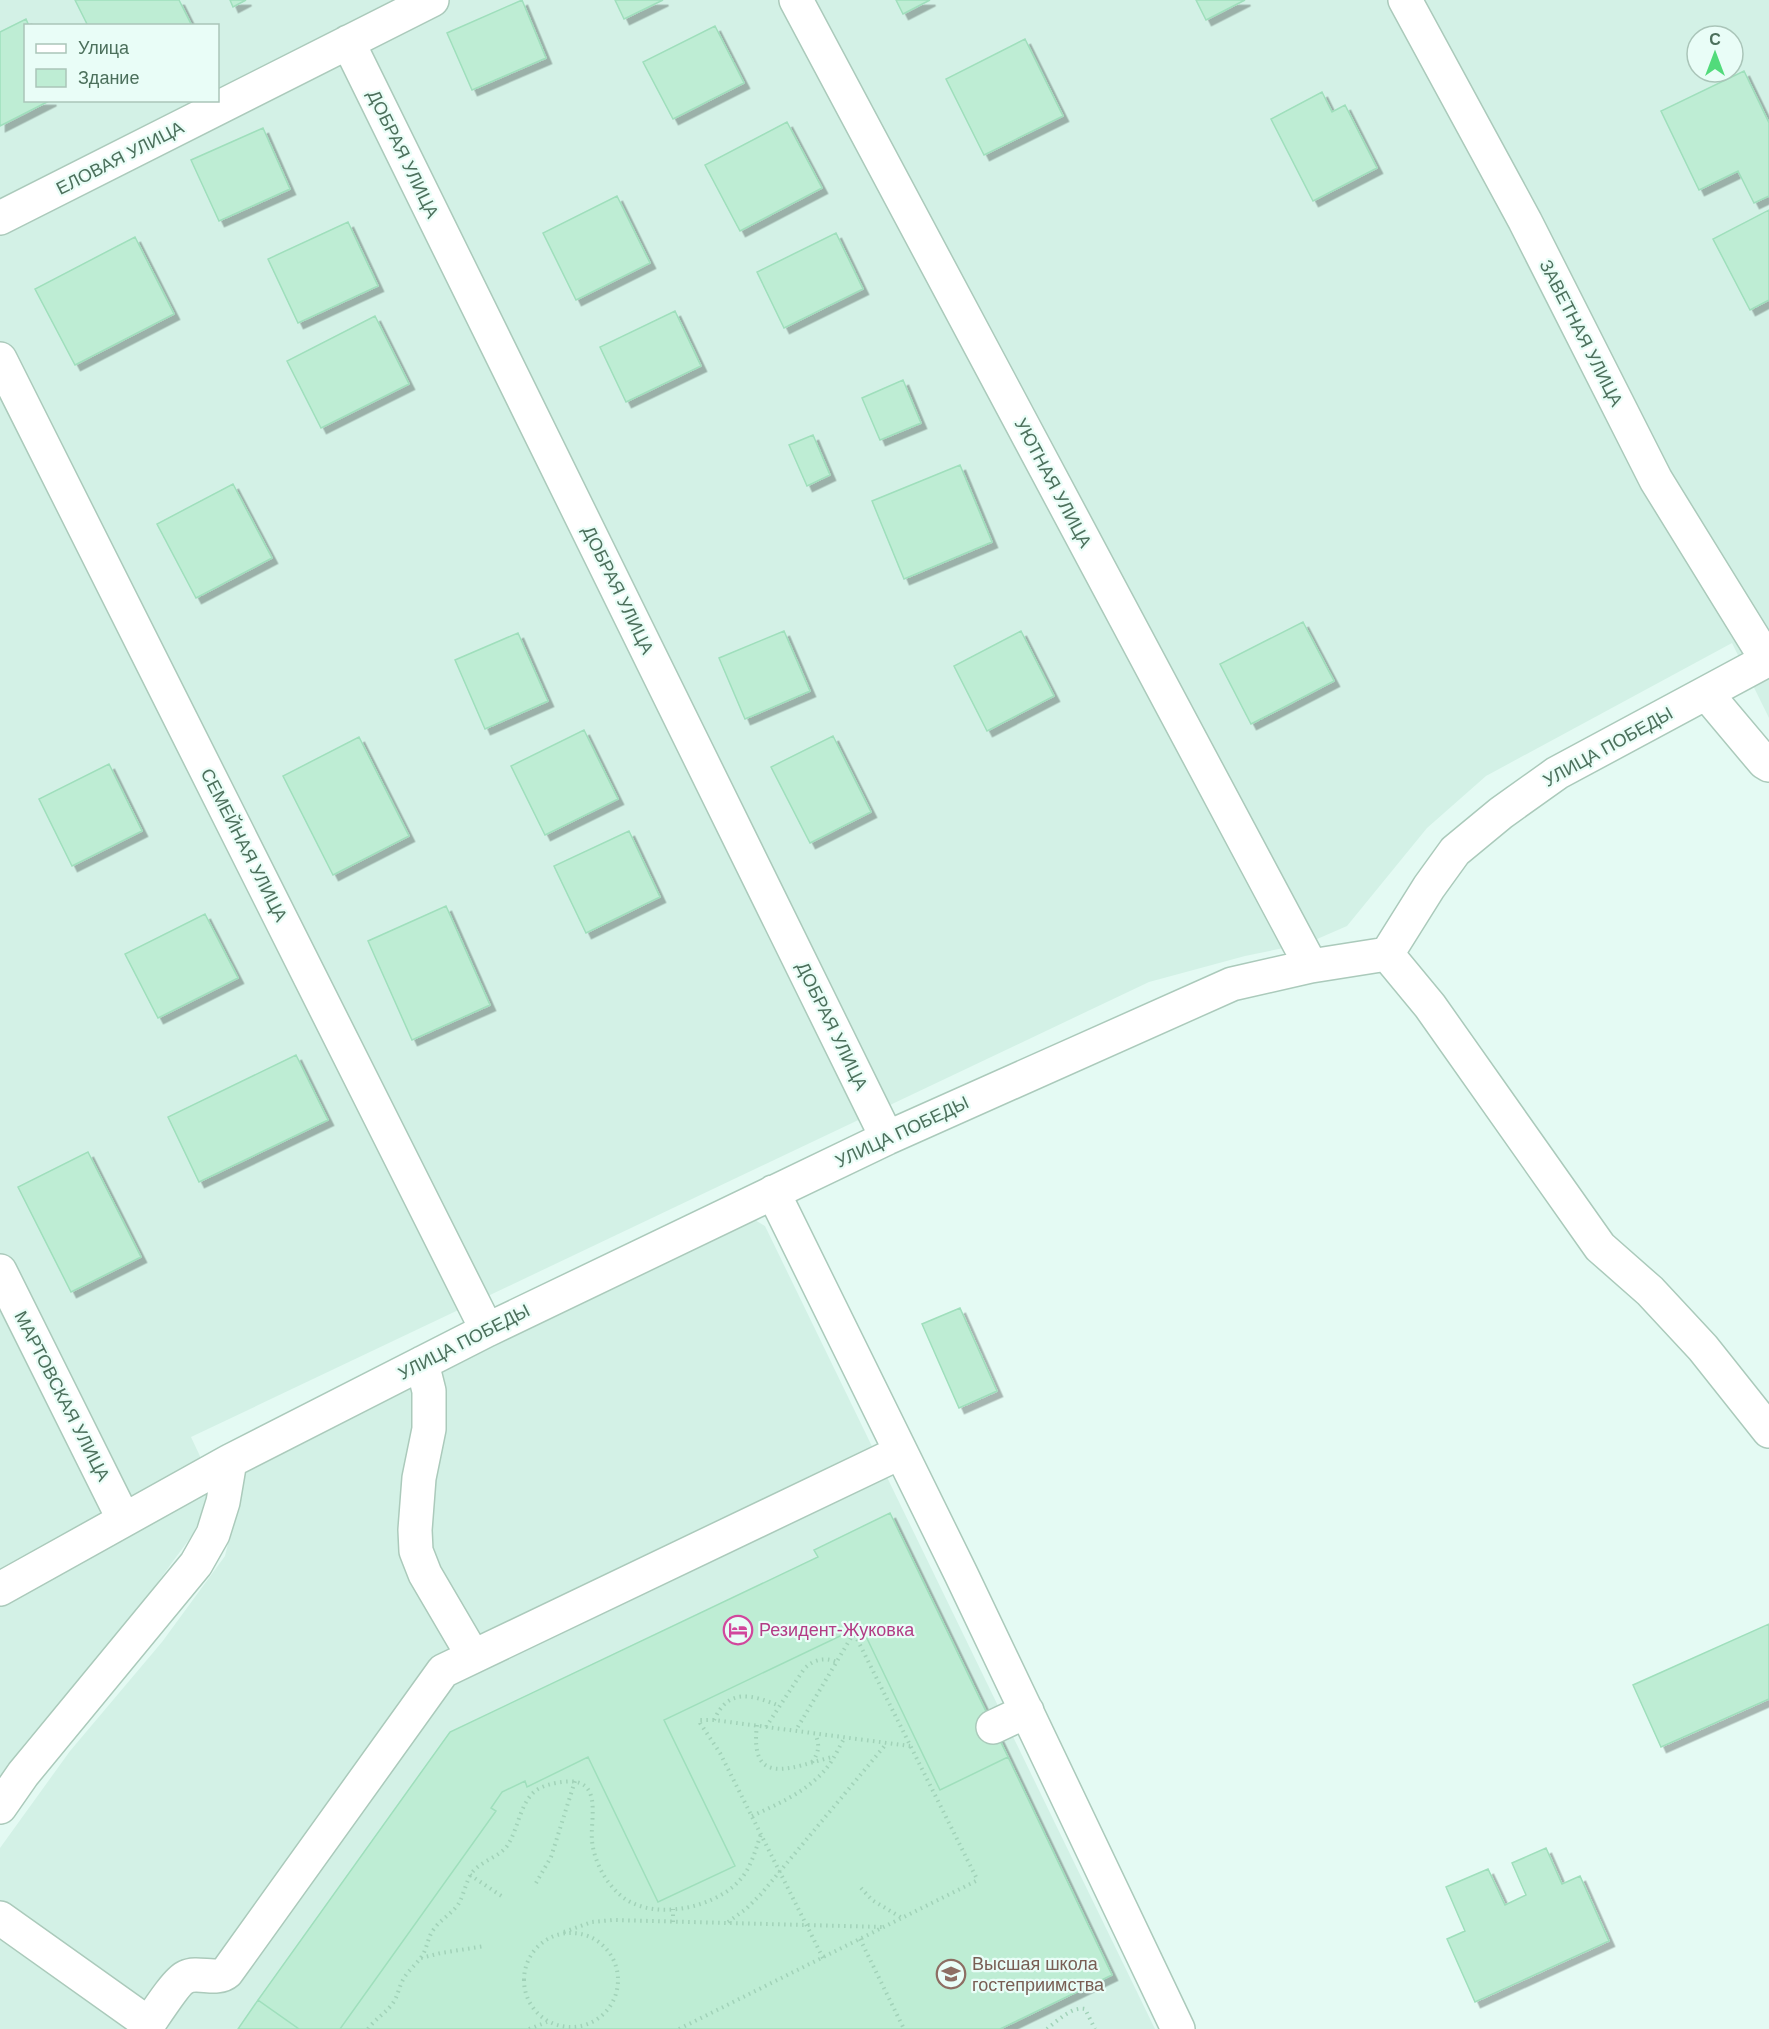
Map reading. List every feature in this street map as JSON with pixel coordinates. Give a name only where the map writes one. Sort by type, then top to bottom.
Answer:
[{"type":"street","name":"ЕЛОВАЯ УЛИЦА","points":[[0,218],[432,0]]},
{"type":"street","name":"УЮТНАЯ УЛИЦА","points":[[796,0],[1311,966]]},
{"type":"street","name":"ЗАВЕТНАЯ УЛИЦА","points":[[1405,0],[1525,221],[1656,480],[1768,659]]},
{"type":"street","name":"ДОБРАЯ УЛИЦА","points":[[348,42],[887,1138]]},
{"type":"street","name":"СЕМЕЙНАЯ УЛИЦА","points":[[0,359],[487,1330]]},
{"type":"street","name":"УЛИЦА ПОБЕДЫ","points":[[0,1589],[230,1461],[422,1363],[887,1138],[1232,984],[1311,966],[1387,954],[1429,887],[1455,851],[1501,813],[1557,773],[1768,659]]},
{"type":"street","points":[[1706,693],[1769,765]]},
{"type":"street","points":[[1387,954],[1430,1006],[1600,1247],[1650,1291],[1703,1348],[1769,1431]]},
{"type":"street","points":[[773,1192],[1027,1711],[1179,2029]]},
{"type":"street","name":"МАРТОВСКАЯ УЛИЦА","points":[[0,1271],[124,1520]]},
{"type":"street","points":[[422,1363],[429,1391],[429,1429],[419,1478],[415,1530],[416,1551],[425,1574],[473,1656]]},
{"type":"street","points":[[0,1918],[147,2027],[181,1979],[194,1974],[218,1976],[227,1972],[443,1671],[901,1452]]},
{"type":"street","points":[[0,1807],[23,1774],[196,1564],[213,1534],[223,1502],[230,1461]]},
{"type":"street","points":[[993,1727],[1027,1711]]},
{"type":"path","points":[[679,2029],[974,1883],[976,1877],[855,1635],[852,1636],[796,1730]]},
{"type":"path","points":[[766,1727],[810,1663],[828,1659],[837,1662]]},
{"type":"path","points":[[714,1720],[723,1704],[744,1695],[760,1698],[780,1706]]},
{"type":"path","points":[[823,1958],[720,1753],[699,1721],[701,1718],[911,1746]]},
{"type":"path","points":[[757,1725],[756,1752],[759,1760],[766,1767],[777,1769],[833,1757]]},
{"type":"path","points":[[812,1762],[819,1748],[814,1733]]},
{"type":"path","points":[[752,1816],[792,1797],[807,1786],[826,1769],[845,1737]]},
{"type":"path","points":[[727,1923],[746,1909],[780,1872],[887,1743]]},
{"type":"path","points":[[368,2029],[395,2001],[402,1981],[421,1958],[434,1929],[457,1906],[466,1890],[470,1875],[507,1846],[526,1803],[534,1792],[548,1785],[575,1781],[586,1787],[592,1796],[594,1806],[592,1833],[594,1853],[602,1872],[618,1894],[639,1906],[662,1910],[686,1909],[720,1897],[738,1882],[751,1864],[761,1834]]},
{"type":"path","points":[[536,1883],[551,1857],[575,1781]]},
{"type":"path","points":[[470,1875],[503,1897]]},
{"type":"path","points":[[861,1888],[872,1900],[902,1918]]},
{"type":"path","points":[[672,1922],[673,1909]]},
{"type":"path","points":[[564,1932],[579,1933],[593,1938],[605,1947],[613,1959],[618,1974],[617,1988],[612,2002],[603,2014],[591,2023],[576,2027],[548,2022],[536,2012],[527,2000],[524,1971],[529,1957],[538,1945],[550,1937],[564,1932],[592,1922],[613,1920],[884,1927]]},
{"type":"path","points":[[860,1939],[903,2029]]},
{"type":"path","points":[[421,1958],[485,1946]]},
{"type":"path","points":[[1047,2029],[1064,2016],[1080,2008],[1085,2009],[1095,2029]]},
{"type":"path","points":[[528,2029],[548,2022]]},
{"type":"shaded area","points":[[0,0],[1769,0],[1769,718],[1732,643],[1486,776],[1427,828],[1347,926],[1308,943],[1245,956],[1149,982],[191,1437],[214,1486],[193,1534],[130,1620],[25,1743],[0,1776]]},
{"type":"shaded area","points":[[750,1217],[765,1226],[1155,2029],[0,2029],[0,1848],[70,1751],[162,1642],[225,1556],[245,1474],[255,1460]]},
{"type":"building","points":[[75,0],[179,0],[191,24],[87,24]]},
{"type":"building","points":[[230,0],[246,0],[233,7]]},
{"type":"building","points":[[522,0],[546,58],[472,90],[447,33]]},
{"type":"building","points":[[615,0],[663,0],[624,19]]},
{"type":"building","points":[[896,0],[930,0],[903,14]]},
{"type":"building","points":[[1196,0],[1245,0],[1206,20]]},
{"type":"building","points":[[26,19],[28,24],[24,24],[24,102],[47,102],[0,126],[0,32]]},
{"type":"building","points":[[715,26],[744,83],[673,119],[643,62]]},
{"type":"building","points":[[1025,39],[1063,116],[984,155],[946,79]]},
{"type":"building","points":[[1745,73],[1769,123],[1769,196],[1754,203],[1738,171],[1699,190],[1661,111],[1717,84],[1745,84]]},
{"type":"building","points":[[1322,92],[1332,112],[1345,105],[1377,168],[1313,201],[1271,119]]},
{"type":"building","points":[[787,122],[822,188],[740,231],[705,165]]},
{"type":"building","points":[[263,128],[290,189],[219,221],[191,160]]},
{"type":"building","points":[[617,196],[650,263],[576,300],[543,233]]},
{"type":"building","points":[[1769,210],[1769,300],[1750,310],[1713,239]]},
{"type":"building","points":[[348,222],[378,286],[298,323],[268,259]]},
{"type":"building","points":[[836,233],[863,289],[784,328],[757,272]]},
{"type":"building","points":[[135,237],[174,314],[75,365],[35,289]]},
{"type":"building","points":[[675,311],[701,366],[626,402],[600,347]]},
{"type":"building","points":[[375,316],[409,384],[321,428],[287,361]]},
{"type":"building","points":[[903,380],[921,423],[880,440],[862,398]]},
{"type":"building","points":[[813,435],[830,475],[807,486],[789,445]]},
{"type":"building","points":[[960,465],[992,542],[904,579],[872,501]]},
{"type":"building","points":[[233,484],[272,558],[196,598],[157,524]]},
{"type":"building","points":[[1303,622],[1334,681],[1251,724],[1220,664]]},
{"type":"building","points":[[784,631],[810,691],[745,719],[719,658]]},
{"type":"building","points":[[1021,631],[1054,696],[987,731],[954,666]]},
{"type":"building","points":[[518,633],[548,701],[485,729],[455,660]]},
{"type":"building","points":[[584,730],[618,799],[545,835],[511,766]]},
{"type":"building","points":[[833,736],[871,812],[810,843],[771,767]]},
{"type":"building","points":[[359,737],[409,836],[333,875],[283,776]]},
{"type":"building","points":[[109,764],[142,831],[72,866],[39,799]]},
{"type":"building","points":[[629,831],[660,897],[586,933],[554,866]]},
{"type":"building","points":[[446,906],[490,1005],[412,1040],[368,941]]},
{"type":"building","points":[[205,914],[238,978],[158,1018],[125,954]]},
{"type":"building","points":[[296,1055],[328,1120],[199,1182],[168,1117]]},
{"type":"building","points":[[88,1152],[141,1257],[71,1292],[18,1187]]},
{"type":"building","points":[[960,1308],[997,1391],[959,1408],[922,1324]]},
{"type":"building","points":[[890,1513],[1008,1757],[940,1790],[861,1626],[664,1720],[735,1866],[658,1902],[588,1757],[527,1787],[525,1781],[502,1792],[491,1808],[496,1811],[340,2029],[299,2029],[258,2000],[450,1732],[818,1557],[814,1550]]},
{"type":"building","points":[[1769,1624],[1769,1699],[1661,1747],[1633,1685]]},
{"type":"building","points":[[861,1626],[940,1790],[1008,1757],[1112,1975],[1000,2029],[340,2029],[496,1811],[491,1808],[502,1792],[525,1781],[527,1787],[588,1757],[658,1902],[735,1866],[664,1720]]},
{"type":"building","points":[[1546,1848],[1562,1884],[1580,1876],[1609,1941],[1475,2002],[1447,1939],[1465,1931],[1446,1887],[1488,1869],[1505,1905],[1526,1895],[1512,1863]]},
{"type":"building","points":[[258,2000],[299,2029],[238,2029]]},
{"type":"place","name":"Резидент-Жуковка","points":[[738,1630]]},
{"type":"place","name":"Высшая школа гостеприимства","points":[[951,1974]]}]
